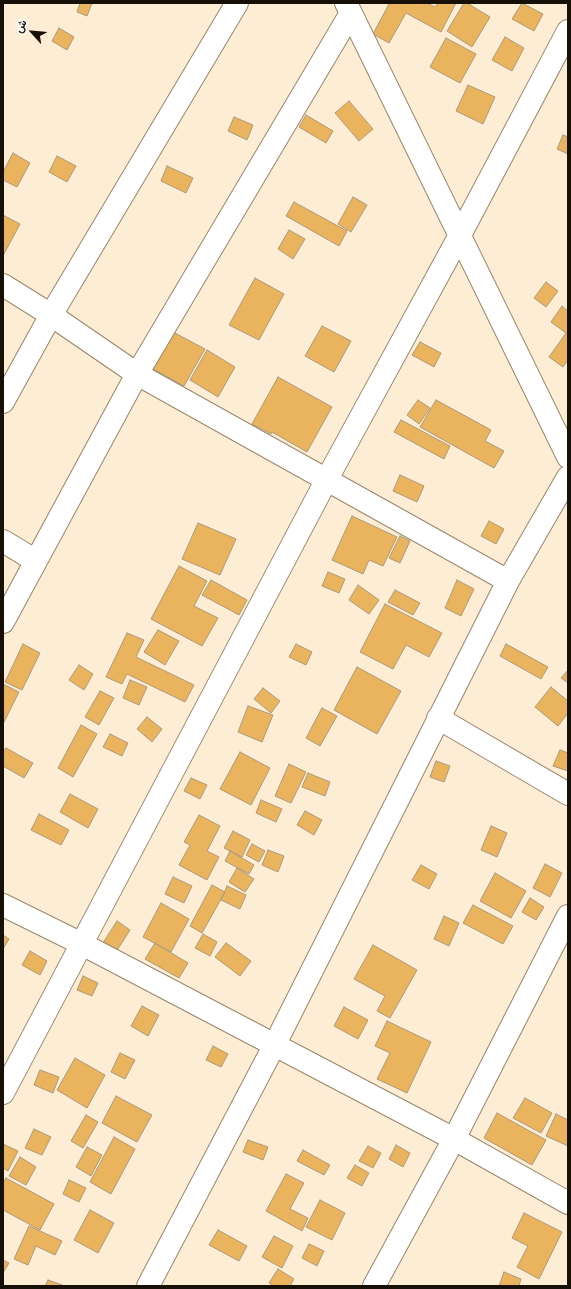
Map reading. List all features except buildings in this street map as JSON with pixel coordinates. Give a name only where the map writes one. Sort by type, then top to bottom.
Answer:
[{"type":"street","points":[[3,402],[51,315],[237,3]]},
{"type":"street","points":[[348,8],[568,457]]},
{"type":"street","points":[[3,622],[137,374],[348,8]]},
{"type":"street","points":[[3,1093],[327,479],[460,235],[568,31]]},
{"type":"street","points":[[3,285],[51,315],[137,374],[327,479],[508,582]]},
{"type":"street","points":[[148,1286],[274,1046],[438,718],[508,582],[568,477]]},
{"type":"street","points":[[3,541],[36,560]]},
{"type":"street","points":[[438,718],[568,794]]},
{"type":"street","points":[[3,905],[82,944],[454,1139],[568,1203]]},
{"type":"street","points":[[374,1286],[454,1139],[568,916]]}]
